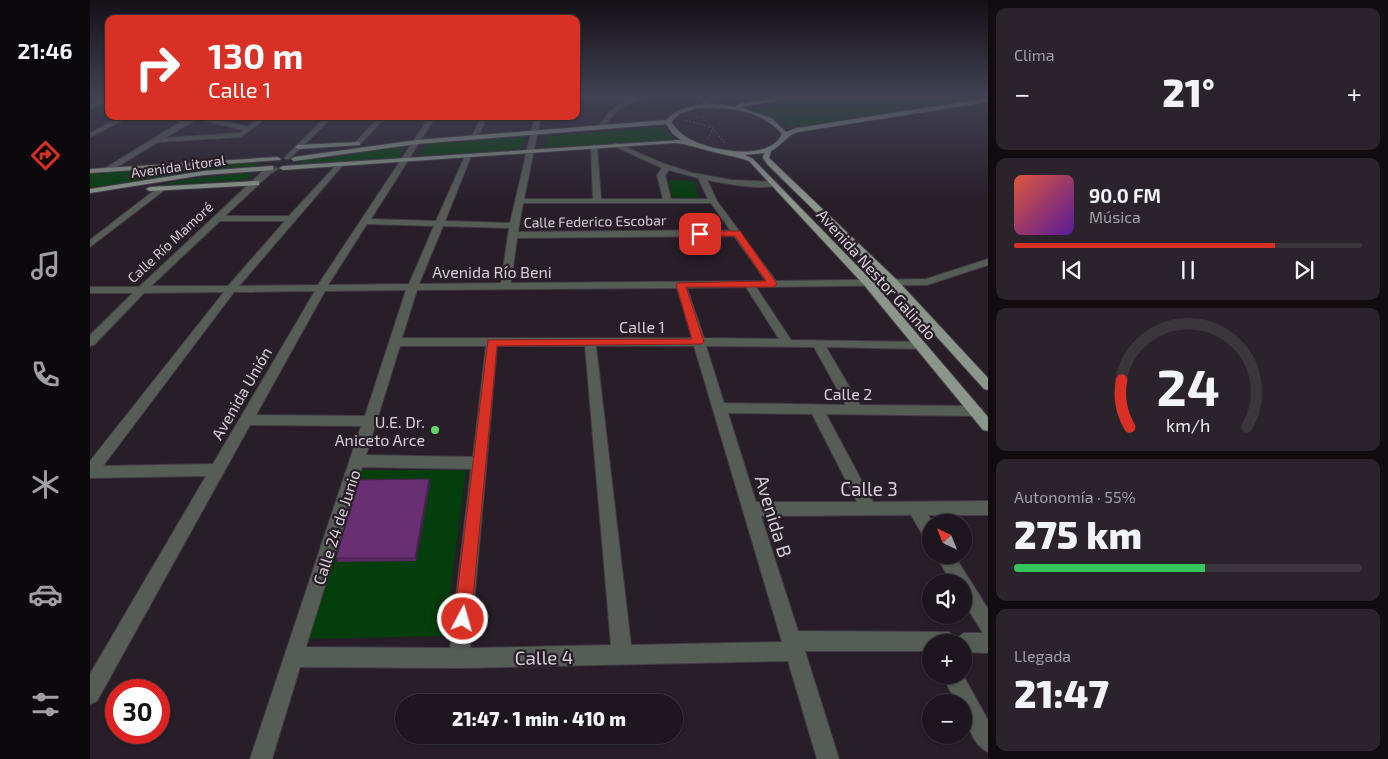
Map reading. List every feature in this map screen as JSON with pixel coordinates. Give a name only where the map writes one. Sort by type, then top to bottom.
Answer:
[{"type":"main road","points":[[289,159],[345,153],[396,144],[555,131]]},
{"type":"main road","points":[[673,131],[688,142],[705,148],[747,153],[768,149],[781,143],[785,134],[793,131]]},
{"type":"main road","name":"Avenida Litoral","points":[[90,191],[204,174],[276,168],[616,145],[688,142]]},
{"type":"main road","points":[[298,148],[357,144],[396,144]]},
{"type":"main road","name":"Avenida Nestor Galindo","points":[[768,149],[766,158],[769,163],[894,283],[988,386]]},
{"type":"main road","name":"Avenida Nestor Galindo","points":[[731,152],[751,160],[868,283],[988,426]]},
{"type":"main road","points":[[278,159],[266,163],[265,166],[276,168],[293,163],[289,159]]},
{"type":"main road","name":"Avenida Litoral","points":[[90,171],[289,159]]},
{"type":"main road","points":[[128,186],[141,189],[256,183]]},
{"type":"street","points":[[106,170],[170,131]]},
{"type":"street","points":[[156,140],[241,135],[245,131]]},
{"type":"street","points":[[289,159],[315,131]]},
{"type":"street","points":[[357,144],[369,131]]},
{"type":"street","name":"Avenida Unión","points":[[90,694],[322,286],[423,131]]},
{"type":"street","points":[[474,138],[477,131]]},
{"type":"street","points":[[506,286],[519,201],[534,133]]},
{"type":"street","points":[[616,145],[669,168],[701,176],[735,182],[773,184]]},
{"type":"street","points":[[594,147],[596,201]]},
{"type":"street","name":"Calle 24 de Junio","points":[[260,759],[413,286],[438,223],[468,156]]},
{"type":"street","points":[[90,472],[232,288],[339,164]]},
{"type":"street","name":"Calle Río Mamoré","points":[[90,342],[141,290],[256,183],[276,168]]},
{"type":"street","points":[[668,201],[661,175],[664,170],[669,168]]},
{"type":"street","points":[[701,176],[713,201],[773,284]]},
{"type":"street","points":[[90,244],[163,188]]},
{"type":"street","points":[[519,201],[713,201]]},
{"type":"street","points":[[218,218],[293,219]]},
{"type":"street","name":"Calle Federico Escobar","points":[[366,221],[438,223],[514,231],[737,233]]},
{"type":"street","points":[[90,231],[109,230]]},
{"type":"street","name":"Avenida Río Beni","points":[[90,290],[322,286],[928,282],[988,262]]},
{"type":"street","name":"Avenida B","points":[[681,284],[828,759]]},
{"type":"street","points":[[749,284],[788,344]]},
{"type":"street","name":"Calle 1","points":[[394,342],[698,342],[920,345]]},
{"type":"street","points":[[459,658],[492,342]]},
{"type":"street","points":[[590,342],[622,655]]},
{"type":"street","points":[[818,344],[856,410]]},
{"type":"street","name":"Calle 2","points":[[719,408],[976,411]]},
{"type":"street","points":[[817,410],[868,508]]},
{"type":"street","points":[[246,420],[370,421]]},
{"type":"street","points":[[357,462],[480,463]]},
{"type":"street","points":[[90,472],[218,470]]},
{"type":"street","points":[[915,507],[922,519]]},
{"type":"street","name":"Calle 3","points":[[750,508],[988,508]]},
{"type":"street","points":[[972,600],[988,626]]},
{"type":"street","name":"Calle 4","points":[[293,657],[459,658],[622,655],[793,646],[922,642]]},
{"type":"street","points":[[972,643],[988,643]]},
{"type":"street","points":[[957,684],[988,741]]},
{"type":"path","points":[[711,131],[707,141],[724,140]]},
{"type":"path","points":[[716,131],[731,152]]},
{"type":"green space","points":[[606,131],[666,131],[673,139],[545,148],[548,136]]},
{"type":"green space","points":[[525,137],[522,149],[419,156],[427,144]]},
{"type":"green space","points":[[406,146],[398,158],[300,164],[302,160],[330,158]]},
{"type":"green space","points":[[259,162],[256,167],[201,171],[90,188],[90,174]]},
{"type":"green space","points":[[253,173],[247,180],[159,185],[197,178]]},
{"type":"green space","points":[[669,180],[694,181],[699,198],[673,197]]},
{"type":"green space","points":[[361,470],[466,470],[445,636],[305,639]]},
{"type":"building","points":[[429,479],[415,558],[336,558],[359,480]]},
{"type":"place","name":"U.E. Dr. Aniceto Arce","points":[[435,430]]},
{"type":"route","points":[[463,619],[492,342],[698,342],[681,284],[773,284],[737,233],[700,234]]}]
